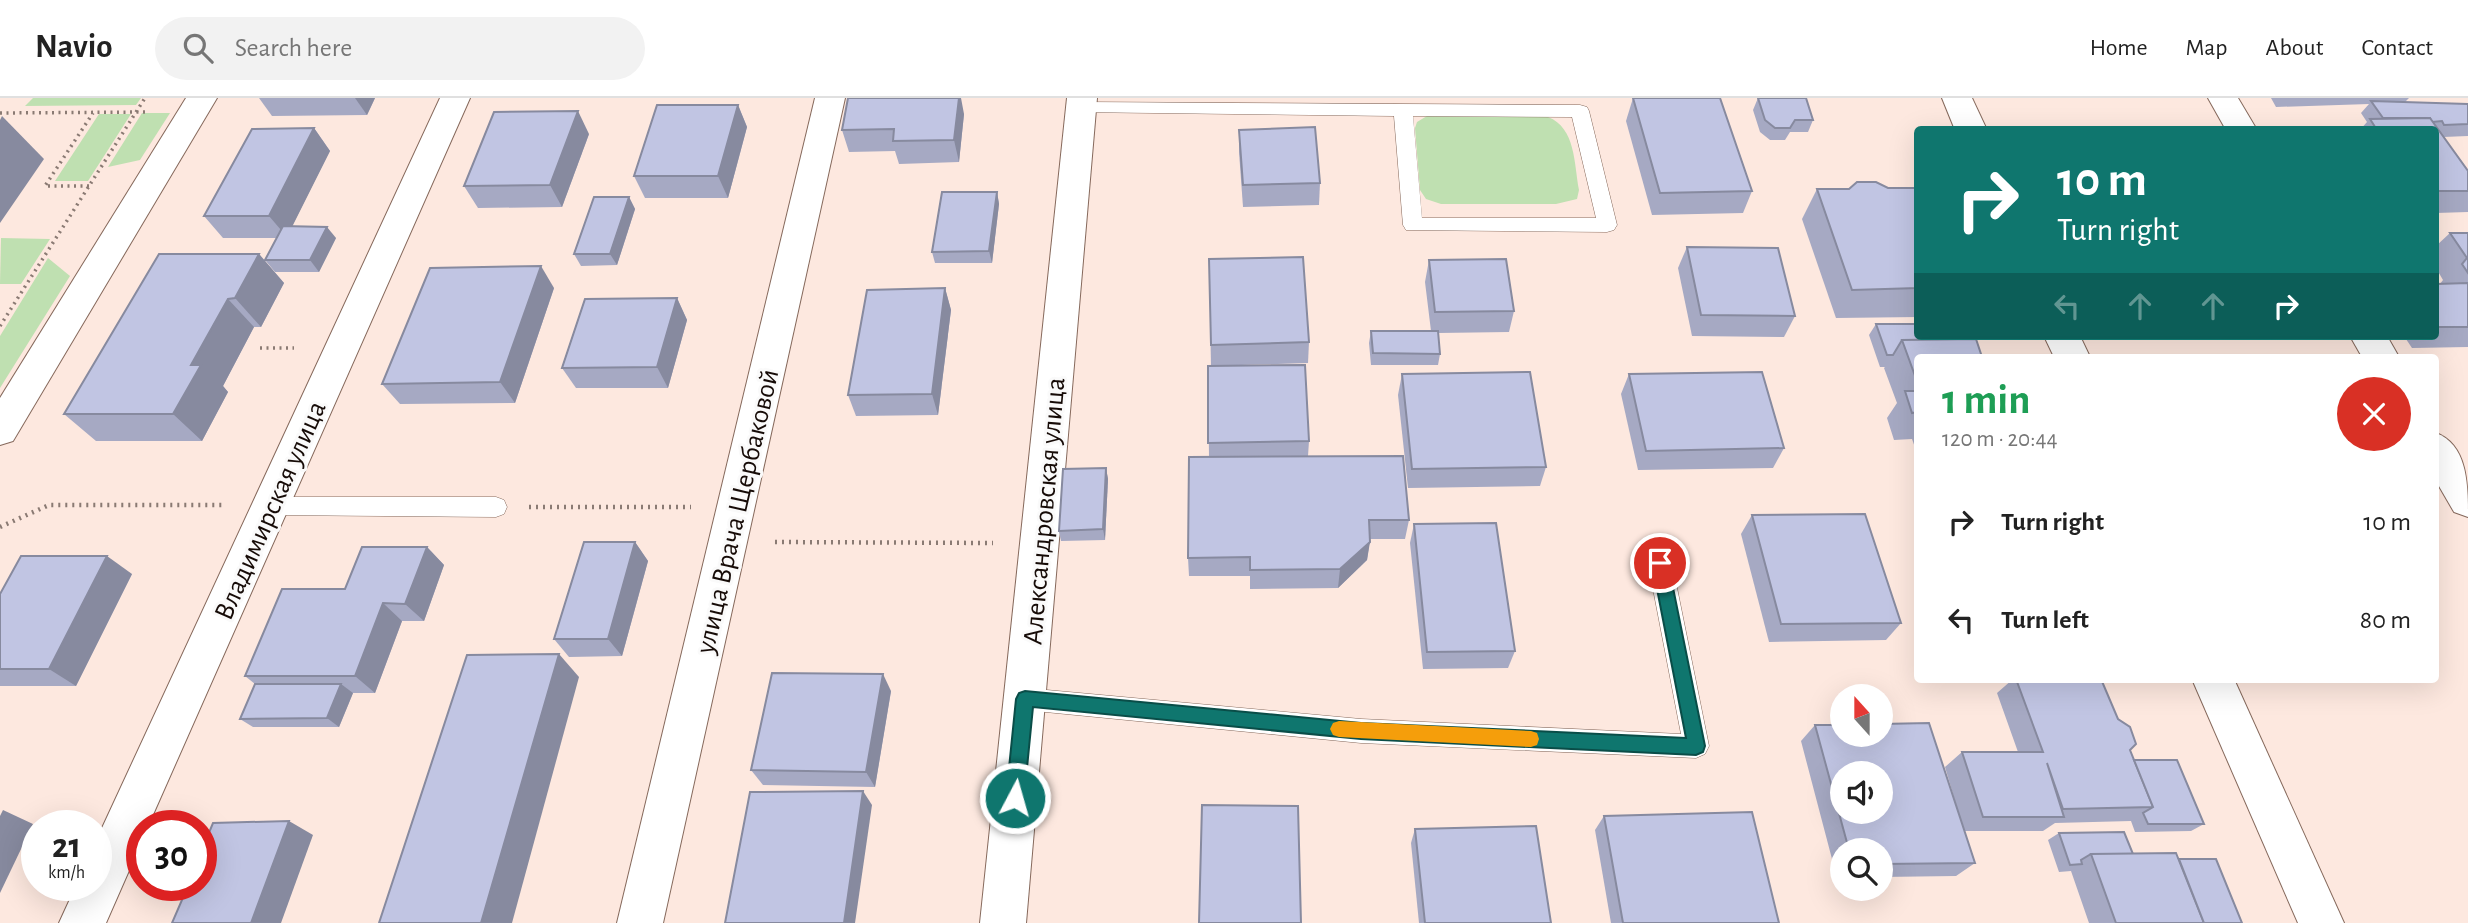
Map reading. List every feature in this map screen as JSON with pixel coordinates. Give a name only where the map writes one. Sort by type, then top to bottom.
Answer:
[{"type":"street","name":"Владимирская улица","points":[[82,923],[455,98]]},
{"type":"street","name":"улица Врача Щербаковой","points":[[640,923],[830,98]]},
{"type":"street","points":[[1957,98],[1969,126]]},
{"type":"street","points":[[2223,98],[2240,126]]},
{"type":"street","name":"Александровская улица","points":[[1003,923],[1082,103]]},
{"type":"street","points":[[0,430],[198,105]]},
{"type":"street","points":[[2439,453],[2468,500]]},
{"type":"street","points":[[2215,683],[2321,923]]},
{"type":"lane","points":[[1082,103],[1580,111],[1606,225],[1413,225],[1404,110]]},
{"type":"lane","points":[[271,506],[496,507]]},
{"type":"lane","points":[[1025,699],[1361,731],[1696,746],[1660,563]]},
{"type":"path","points":[[0,326],[145,98]]},
{"type":"path","points":[[0,113],[136,112],[198,105]]},
{"type":"path","points":[[89,186],[45,186],[94,113]]},
{"type":"path","points":[[0,527],[49,505],[271,506]]},
{"type":"path","points":[[496,507],[1040,544]]},
{"type":"green space","points":[[33,98],[141,98],[136,105],[25,106]]},
{"type":"green space","points":[[142,113],[170,113],[140,160],[108,167]]},
{"type":"green space","points":[[99,114],[131,114],[88,181],[55,181]]},
{"type":"green space","points":[[1427,116],[1548,117],[1564,129],[1569,138],[1579,190],[1577,199],[1556,204],[1441,204],[1426,199],[1420,190],[1415,128],[1417,122]]},
{"type":"green space","points":[[1,238],[50,239],[21,284],[0,284]]},
{"type":"green space","points":[[48,258],[70,276],[0,388],[0,336]]},
{"type":"building","points":[[848,98],[959,98],[954,140],[893,141],[894,129],[842,130]]},
{"type":"building","points":[[1633,98],[1720,98],[1752,191],[1660,193]]},
{"type":"building","points":[[1758,98],[1806,98],[1813,120],[1795,120],[1790,128],[1775,128],[1765,120]]},
{"type":"building","points":[[2371,101],[2468,104],[2468,124],[2444,125],[2442,121],[2432,122],[2430,118],[2383,118]]},
{"type":"building","points":[[657,105],[738,105],[718,176],[634,176]]},
{"type":"building","points":[[578,111],[550,185],[464,186],[494,112]]},
{"type":"building","points":[[2430,118],[2436,126],[2374,126],[2370,119]]},
{"type":"building","points":[[1315,127],[1320,183],[1243,185],[1239,130]]},
{"type":"building","points":[[314,128],[269,216],[204,216],[252,129]]},
{"type":"building","points":[[2439,131],[2468,171],[2468,191],[2439,191]]},
{"type":"building","points":[[1857,182],[1876,182],[1888,188],[1914,188],[1914,288],[1852,290],[1817,189],[1849,189]]},
{"type":"building","points":[[942,192],[997,192],[989,251],[932,252]]},
{"type":"building","points":[[594,197],[629,197],[610,254],[574,254]]},
{"type":"building","points":[[283,226],[327,227],[310,260],[265,260]]},
{"type":"building","points":[[2450,233],[2468,233],[2468,273],[2462,264],[2467,258]]},
{"type":"building","points":[[1687,247],[1778,248],[1795,316],[1701,315]]},
{"type":"building","points":[[159,254],[259,254],[235,298],[228,299],[191,365],[201,365],[173,414],[64,414]]},
{"type":"building","points":[[1303,257],[1309,342],[1211,345],[1209,259]]},
{"type":"building","points":[[1506,259],[1514,311],[1435,312],[1429,260]]},
{"type":"building","points":[[541,266],[500,382],[382,384],[430,268]]},
{"type":"building","points":[[2468,283],[2468,327],[2439,327],[2439,284]]},
{"type":"building","points":[[945,288],[932,394],[848,395],[867,290]]},
{"type":"building","points":[[677,298],[657,367],[562,368],[585,299]]},
{"type":"building","points":[[1876,324],[1914,324],[1914,340],[1902,340],[1893,355],[1887,355]]},
{"type":"building","points":[[1371,331],[1438,331],[1440,354],[1373,353]]},
{"type":"building","points":[[1902,340],[1976,340],[1981,354],[1914,354],[1914,373]]},
{"type":"building","points":[[1305,365],[1309,441],[1208,443],[1208,366]]},
{"type":"building","points":[[1530,372],[1546,467],[1412,469],[1402,374]]},
{"type":"building","points":[[1762,372],[1784,448],[1646,451],[1629,374]]},
{"type":"building","points":[[1905,391],[1914,391],[1912,413]]},
{"type":"building","points":[[1403,456],[1409,520],[1369,520],[1370,542],[1340,569],[1250,570],[1250,557],[1188,558],[1189,457]]},
{"type":"building","points":[[1106,468],[1103,529],[1059,531],[1063,469]]},
{"type":"building","points":[[1865,514],[1901,623],[1781,624],[1752,515]]},
{"type":"building","points":[[1496,523],[1515,651],[1427,652],[1414,524]]},
{"type":"building","points":[[584,542],[635,542],[608,639],[554,639]]},
{"type":"building","points":[[362,547],[427,547],[405,604],[383,603],[355,676],[245,676],[282,589],[345,589]]},
{"type":"building","points":[[21,556],[107,556],[49,669],[0,669],[0,594]]},
{"type":"building","points":[[559,654],[481,923],[379,923],[467,655]]},
{"type":"building","points":[[772,673],[883,674],[866,772],[751,770]]},
{"type":"building","points":[[2017,683],[2103,683],[2118,719],[2130,727],[2136,744],[2130,750],[2153,807],[2063,809],[2047,763],[2064,817],[1983,817],[1962,752],[2043,752]]},
{"type":"building","points":[[255,684],[341,684],[327,718],[240,719]]},
{"type":"building","points":[[1929,723],[1975,863],[1893,864],[1893,838],[1846,838],[1842,824],[1893,824],[1893,761],[1830,761],[1830,780],[1815,725],[1830,725],[1830,747],[1894,747],[1894,724]]},
{"type":"building","points":[[2134,760],[2177,760],[2204,824],[2148,824],[2143,813],[2153,807]]},
{"type":"building","points":[[863,791],[844,923],[725,923],[750,792]]},
{"type":"building","points":[[1202,805],[1298,806],[1301,923],[1199,923]]},
{"type":"building","points":[[1752,812],[1779,923],[1623,923],[1604,816]]},
{"type":"building","points":[[289,821],[251,923],[172,923],[182,901],[217,901],[217,823]]},
{"type":"building","points":[[1536,826],[1551,923],[1425,923],[1415,829]]},
{"type":"building","points":[[2124,832],[2133,854],[2091,854],[2081,860],[2082,864],[2070,865],[2059,833]]},
{"type":"building","points":[[2176,853],[2204,923],[2116,923],[2091,854]]},
{"type":"building","points":[[2179,859],[2216,859],[2242,923],[2204,923]]},
{"type":"slow traffic","points":[[1339,729],[1531,739]]},
{"type":"route","points":[[1015,798],[1025,699],[1361,731],[1696,746],[1660,563]]}]
